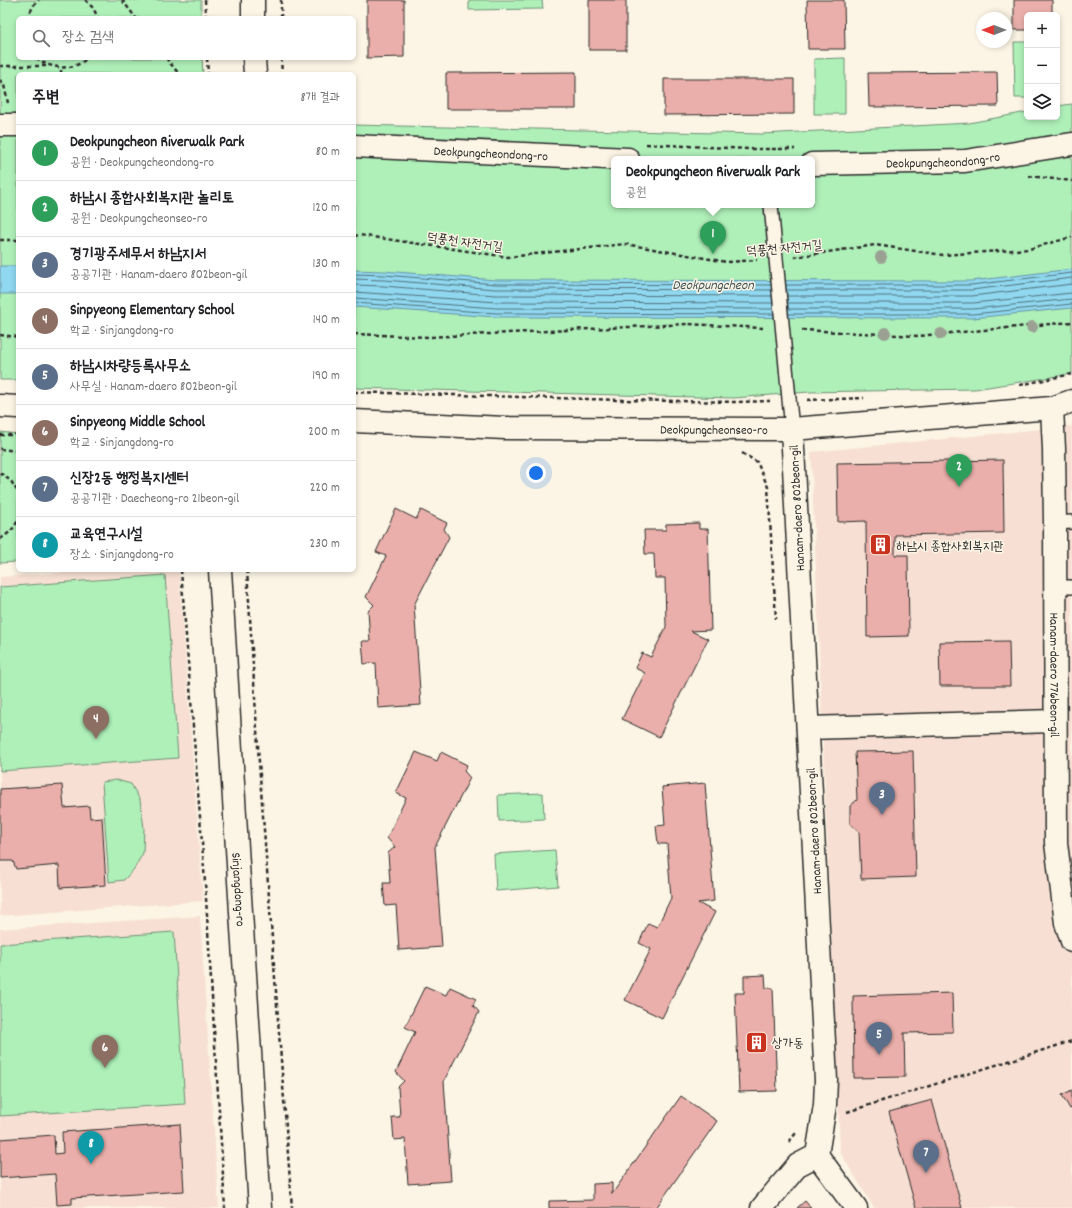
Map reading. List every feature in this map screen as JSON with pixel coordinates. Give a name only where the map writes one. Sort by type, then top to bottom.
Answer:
[{"type":"street","points":[[253,0],[253,16]]},
{"type":"street","points":[[254,60],[255,72]]},
{"type":"street","name":"Deokpungcheondong-ro","points":[[815,164],[966,161],[1072,144]]},
{"type":"street","name":"Deokpungcheondong-ro","points":[[356,146],[633,151]]},
{"type":"street","name":"Deokpungcheonseo-ro","points":[[356,421],[504,428],[792,429],[1062,404]]},
{"type":"street","name":"Hanam-daero 776beon-gil","points":[[1062,404],[1054,449],[1064,522],[1064,587],[1055,721],[1056,843],[1066,923],[1072,941]]},
{"type":"street","points":[[0,406],[16,407]]},
{"type":"street","name":"Hanam-daero 802beon-gil","points":[[792,429],[826,1080],[825,1105],[817,1155]]},
{"type":"street","name":"Sinjangdong-ro","points":[[220,572],[260,1208]]},
{"type":"street","points":[[808,728],[1055,721]]},
{"type":"street","points":[[762,1208],[798,1165],[817,1155],[856,1208]]},
{"type":"lane","points":[[771,208],[792,429]]},
{"type":"path","points":[[27,16],[35,3],[39,0]]},
{"type":"path","points":[[85,0],[89,3],[97,16]]},
{"type":"path","points":[[122,0],[134,16]]},
{"type":"path","points":[[205,0],[206,16]]},
{"type":"path","points":[[281,0],[281,16]]},
{"type":"path","points":[[39,60],[48,66]]},
{"type":"path","points":[[0,66],[48,66],[61,68],[74,66],[84,60]]},
{"type":"path","points":[[168,60],[177,72]]},
{"type":"path","points":[[207,60],[208,72]]},
{"type":"path","points":[[281,60],[282,72]]},
{"type":"path","points":[[0,80],[4,85],[9,119]]},
{"type":"path","points":[[633,151],[796,149]]},
{"type":"path","name":"덕풍천 자전거길","points":[[356,236],[508,257],[625,244],[727,262],[758,260]]},
{"type":"path","name":"덕풍천 자전거길","points":[[790,257],[875,245],[944,255],[1021,250],[1072,237]]},
{"type":"path","points":[[0,240],[16,240]]},
{"type":"path","points":[[796,330],[918,336],[1072,322]]},
{"type":"path","points":[[356,334],[429,337],[688,324],[765,328]]},
{"type":"path","points":[[0,336],[16,337]]},
{"type":"path","points":[[1019,386],[1072,374]]},
{"type":"path","points":[[356,392],[613,400],[747,402]]},
{"type":"path","points":[[0,435],[16,435]]},
{"type":"path","points":[[0,449],[16,451]]},
{"type":"path","points":[[737,451],[757,462],[768,487],[777,620]]},
{"type":"path","points":[[0,474],[11,481],[16,489]]},
{"type":"path","points":[[0,539],[9,533],[16,524]]},
{"type":"path","points":[[181,572],[205,874],[225,1208]]},
{"type":"path","points":[[247,572],[292,1208]]},
{"type":"path","points":[[845,1113],[1072,1041]]},
{"type":"path","points":[[787,1145],[796,1133]]},
{"type":"shaded area","points":[[1072,426],[1072,1208],[874,1208],[840,1152],[811,452]]},
{"type":"shaded area","points":[[69,572],[179,572],[203,901],[0,916],[0,577]]},
{"type":"shaded area","points":[[200,916],[219,1208],[0,1208],[0,929]]},
{"type":"green space","points":[[0,0],[201,0],[201,16],[16,16],[16,60],[202,60],[203,72],[16,72],[16,380],[0,380]]},
{"type":"green space","points":[[469,0],[542,0],[543,9],[469,10]]},
{"type":"green space","points":[[1014,42],[1024,42],[1024,98],[1015,98]]},
{"type":"green space","points":[[845,58],[845,114],[814,114],[814,59]]},
{"type":"green space","points":[[1072,104],[1072,374],[975,389],[809,392],[734,398],[356,388],[356,125],[762,134],[969,123],[1024,113],[1024,120],[1060,120],[1060,106]]},
{"type":"green space","points":[[0,432],[16,434],[16,562],[0,563]]},
{"type":"green space","points":[[165,575],[178,758],[0,771],[0,587]]},
{"type":"green space","points":[[117,780],[131,784],[140,800],[144,828],[143,853],[134,869],[124,880],[109,882],[102,782]]},
{"type":"green space","points":[[543,793],[544,819],[499,821],[498,795]]},
{"type":"green space","points":[[555,850],[558,886],[496,891],[494,854]]},
{"type":"green space","points":[[174,932],[185,1104],[0,1116],[0,944]]},
{"type":"water","points":[[0,266],[16,266],[16,294],[0,294]]},
{"type":"water","name":"Deokpungcheon","points":[[1072,269],[1072,308],[973,318],[496,317],[356,307],[356,270],[496,280],[971,281]]},
{"type":"building","points":[[367,0],[404,0],[404,57],[367,58]]},
{"type":"building","points":[[589,0],[626,0],[626,50],[589,50]]},
{"type":"building","points":[[807,0],[844,0],[845,49],[808,49]]},
{"type":"building","points":[[1014,0],[1052,0],[1052,12],[1024,12],[1024,30],[1014,30]]},
{"type":"building","points":[[576,72],[576,109],[446,109],[446,73]]},
{"type":"building","points":[[997,72],[998,106],[869,107],[868,73]]},
{"type":"building","points":[[664,79],[794,79],[794,114],[664,115]]},
{"type":"building","name":"하남시 종합사회복지관","points":[[1003,460],[1004,533],[895,535],[895,555],[908,555],[909,636],[867,637],[866,521],[838,522],[837,463]]},
{"type":"building","points":[[396,509],[416,519],[421,510],[447,523],[444,529],[449,537],[414,605],[421,705],[378,708],[376,663],[364,664],[362,641],[370,641],[368,611],[374,605],[366,597],[386,556],[376,552]]},
{"type":"building","points":[[699,523],[699,529],[708,529],[711,630],[691,631],[708,639],[659,737],[622,719],[645,673],[635,668],[642,653],[651,657],[666,627],[665,578],[655,578],[654,554],[645,554],[644,530],[666,530],[666,524]]},
{"type":"building","points":[[1009,641],[1010,686],[940,686],[939,642]]},
{"type":"building","points":[[913,751],[916,877],[861,879],[859,831],[850,824],[850,806],[857,800],[855,752]]},
{"type":"building","points":[[416,752],[437,761],[441,752],[467,765],[464,771],[470,778],[435,847],[442,947],[399,950],[396,905],[385,906],[383,883],[390,883],[388,853],[395,847],[387,838],[406,798],[396,793]]},
{"type":"building","points":[[705,783],[714,901],[698,903],[715,912],[662,1018],[625,1000],[651,949],[639,943],[648,923],[657,927],[671,898],[667,844],[658,844],[656,826],[665,825],[662,787]]},
{"type":"building","points":[[62,785],[64,808],[89,806],[90,818],[102,817],[106,885],[60,888],[59,865],[16,869],[13,861],[0,861],[0,789]]},
{"type":"building","name":"상가동","points":[[765,975],[766,988],[773,988],[777,1091],[739,1092],[735,993],[744,993],[744,976]]},
{"type":"building","points":[[425,986],[446,995],[450,987],[476,999],[473,1005],[479,1012],[444,1081],[451,1181],[408,1184],[405,1139],[394,1140],[392,1117],[400,1117],[398,1087],[404,1081],[396,1072],[415,1032],[405,1027]]},
{"type":"building","points":[[952,993],[953,1032],[904,1033],[905,1077],[854,1078],[853,996]]},
{"type":"building","points":[[1072,1090],[1072,1108],[1070,1109],[1062,1095]]},
{"type":"building","points":[[681,1096],[717,1121],[656,1208],[549,1208],[549,1201],[593,1200],[593,1184],[612,1183],[612,1194]]},
{"type":"building","points":[[932,1100],[962,1208],[916,1208],[889,1112]]},
{"type":"building","points":[[180,1124],[184,1191],[72,1198],[72,1204],[57,1205],[55,1174],[0,1178],[0,1139],[54,1135],[55,1154],[63,1153],[62,1132]]},
{"type":"building","points":[[805,1201],[811,1208],[797,1208]]},
{"type":"place","name":"Deokpungcheon Riverwalk Park","points":[[713,254]]},
{"type":"place","name":"하남시 종합사회복지관 놀리토","points":[[959,487]]},
{"type":"place","name":"하남시 종합사회복지관","points":[[881,545]]},
{"type":"place","name":"Sinpyeong Elementary School","points":[[96,739]]},
{"type":"place","name":"경기광주세무서 하남지서","points":[[882,815]]},
{"type":"place","name":"상가동","points":[[756,1042]]},
{"type":"place","name":"하남시차량등록사무소","points":[[879,1055]]},
{"type":"place","name":"Sinpyeong Middle School","points":[[105,1068]]},
{"type":"place","name":"교육연구시설","points":[[91,1164]]},
{"type":"place","name":"신장2동 행정복지센터","points":[[926,1173]]}]
